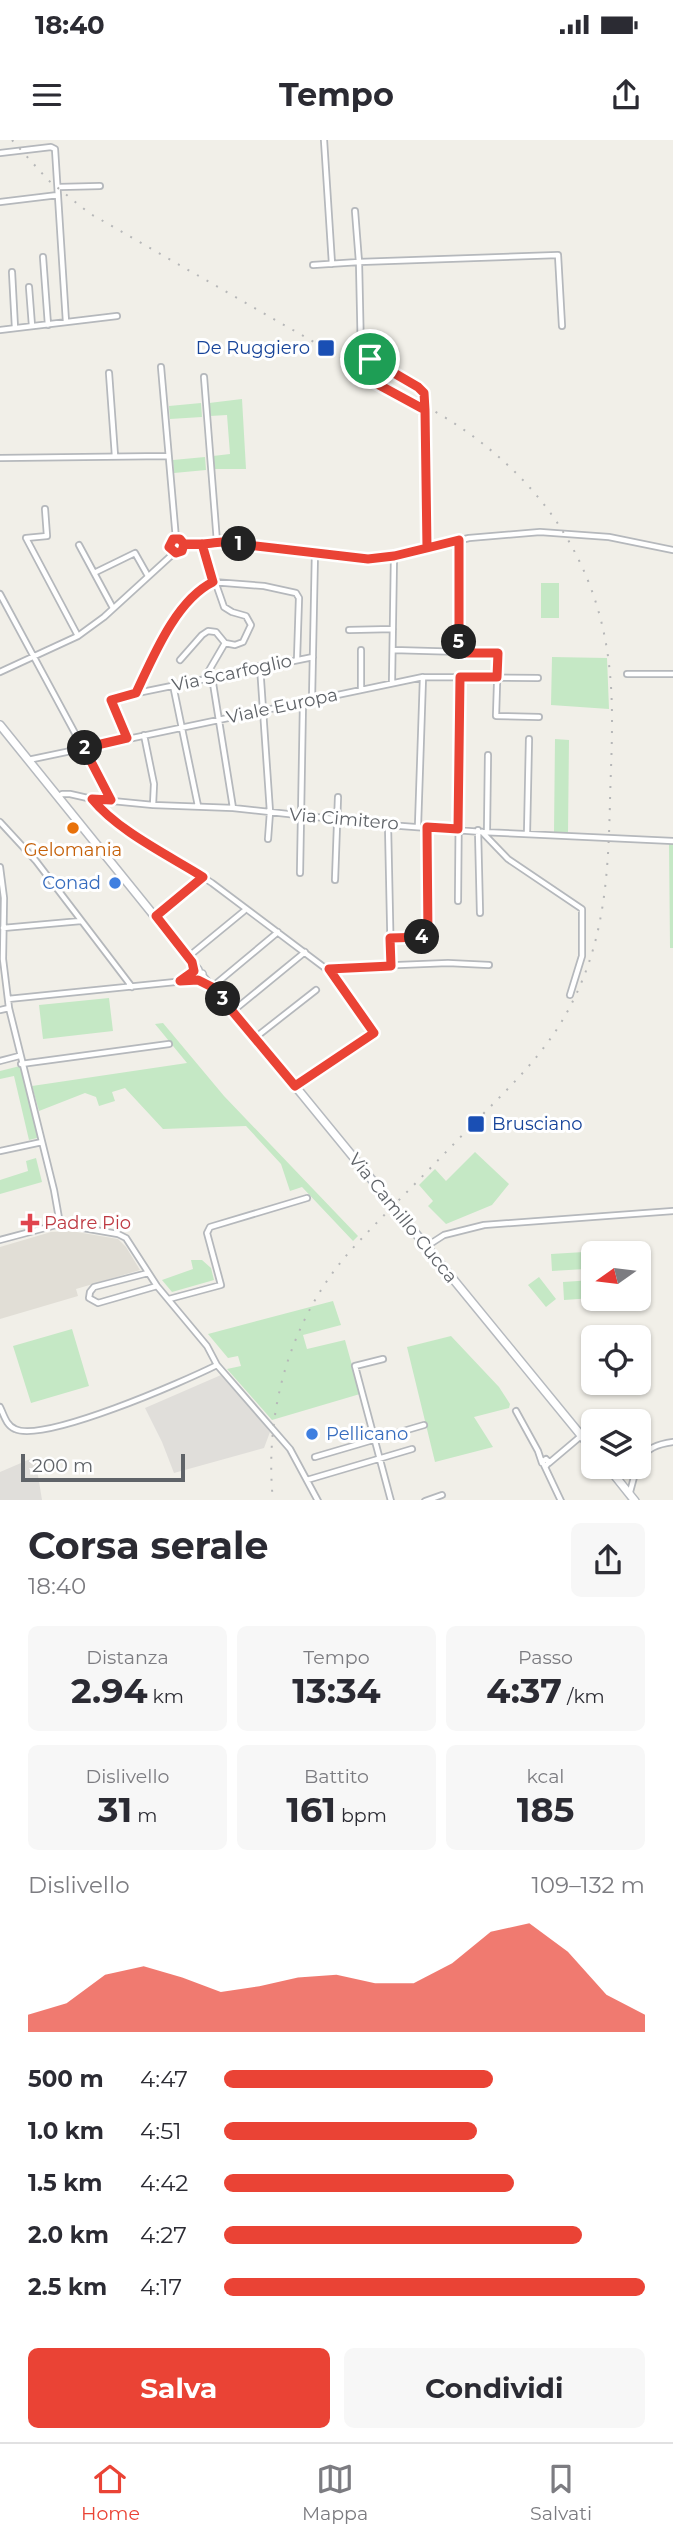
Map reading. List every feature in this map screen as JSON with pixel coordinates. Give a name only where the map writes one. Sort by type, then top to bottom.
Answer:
[{"type":"street","points":[[324,140],[332,264]]},
{"type":"street","points":[[0,153],[54,148],[59,187],[66,322]]},
{"type":"street","points":[[59,187],[100,186]]},
{"type":"street","points":[[0,202],[58,195]]},
{"type":"street","points":[[355,211],[359,262],[359,354],[422,390],[425,410],[427,548]]},
{"type":"street","points":[[313,265],[558,255],[562,326]]},
{"type":"street","points":[[43,257],[48,325]]},
{"type":"street","points":[[12,272],[15,328]]},
{"type":"street","points":[[29,287],[32,326]]},
{"type":"street","points":[[0,330],[117,316]]},
{"type":"street","points":[[370,359],[365,373],[368,379],[425,410]]},
{"type":"street","points":[[161,367],[176,539]]},
{"type":"street","points":[[109,373],[115,456]]},
{"type":"street","points":[[204,377],[217,542]]},
{"type":"street","points":[[0,458],[168,456]]},
{"type":"street","points":[[45,509],[47,536],[26,538],[78,636]]},
{"type":"street","points":[[176,539],[184,544],[217,542],[368,559],[508,533],[562,533],[609,537],[673,550]]},
{"type":"street","points":[[174,553],[169,545],[176,539]]},
{"type":"street","points":[[459,540],[459,653]]},
{"type":"street","points":[[0,672],[78,636],[174,553],[180,552],[184,544]]},
{"type":"street","points":[[180,660],[208,631],[216,632],[225,643],[234,645],[243,642],[251,625],[246,616],[224,607],[213,582],[202,544]]},
{"type":"street","points":[[79,545],[113,608]]},
{"type":"street","points":[[312,699],[315,552]]},
{"type":"street","points":[[94,573],[135,553],[148,576]]},
{"type":"street","points":[[392,682],[394,556]]},
{"type":"street","points":[[136,693],[165,631],[203,587],[213,582],[264,586],[296,593],[299,597],[297,659]]},
{"type":"street","points":[[0,594],[111,800]]},
{"type":"street","points":[[349,630],[393,629]]},
{"type":"street","points":[[204,679],[225,643]]},
{"type":"street","points":[[361,650],[361,690]]},
{"type":"street","points":[[393,650],[498,653],[496,716],[539,716]]},
{"type":"street","name":"Via Scarfoglio","points":[[127,738],[111,700],[260,666],[313,657]]},
{"type":"street","points":[[260,666],[270,812],[268,839]]},
{"type":"street","points":[[627,674],[673,674]]},
{"type":"street","points":[[212,677],[233,808]]},
{"type":"street","points":[[418,826],[423,677]]},
{"type":"street","name":"Viale Europa","points":[[28,760],[423,677],[538,678]]},
{"type":"street","points":[[458,901],[460,677]]},
{"type":"street","points":[[173,685],[198,806]]},
{"type":"street","points":[[300,873],[303,702]]},
{"type":"street","name":"Via Camillo Cucca","points":[[0,725],[156,916],[195,971],[255,1037],[581,1436]]},
{"type":"street","points":[[144,735],[154,784],[153,805]]},
{"type":"street","points":[[527,834],[529,739]]},
{"type":"street","points":[[480,913],[482,831],[488,754]]},
{"type":"street","name":"Via Cimitero","points":[[58,796],[70,793],[92,799],[153,805],[233,808],[388,825],[673,841]]},
{"type":"street","points":[[335,880],[338,797]]},
{"type":"street","points":[[92,799],[99,808],[127,829],[203,877],[329,969],[374,1033],[295,1086]]},
{"type":"street","points":[[0,822],[36,861],[132,987]]},
{"type":"street","points":[[388,825],[391,966]]},
{"type":"street","points":[[390,938],[428,937],[427,827]]},
{"type":"street","points":[[482,831],[508,859],[582,909],[582,956],[570,995]]},
{"type":"street","points":[[0,867],[3,959],[9,1008],[60,1224]]},
{"type":"street","points":[[156,916],[203,877]]},
{"type":"street","points":[[8,999],[180,981],[195,971],[244,911]]},
{"type":"street","points":[[2,932],[81,921]]},
{"type":"street","points":[[212,987],[278,932]]},
{"type":"street","points":[[233,1011],[305,952]]},
{"type":"street","points":[[329,969],[448,963],[489,965]]},
{"type":"street","points":[[255,1037],[316,990]]},
{"type":"street","points":[[0,1010],[9,1008]]},
{"type":"street","points":[[21,1064],[169,1044]]},
{"type":"street","points":[[0,1061],[19,1056]]},
{"type":"street","points":[[0,1151],[42,1142]]},
{"type":"street","points":[[169,1299],[221,1285],[206,1233],[210,1227],[307,1198]]},
{"type":"street","points":[[426,1247],[444,1235],[484,1225],[673,1211]]},
{"type":"street","points":[[0,1240],[60,1224],[124,1236],[157,1286],[207,1346],[217,1365],[283,1440],[318,1500]]},
{"type":"street","points":[[148,1273],[94,1287],[89,1298],[98,1303],[157,1286]]},
{"type":"street","points":[[383,1359],[355,1366],[391,1500]]},
{"type":"street","points":[[0,1407],[10,1427],[36,1432],[141,1400],[217,1365]]},
{"type":"street","points":[[516,1411],[546,1462],[548,1474],[561,1500]]},
{"type":"street","points":[[314,1457],[424,1425]]},
{"type":"street","points":[[546,1462],[560,1455],[581,1436]]},
{"type":"street","points":[[651,1448],[673,1442]]},
{"type":"street","points":[[307,1480],[412,1449]]},
{"type":"street","points":[[618,1479],[635,1500]]},
{"type":"street","points":[[629,1493],[633,1479]]},
{"type":"street","points":[[425,1500],[442,1495]]},
{"type":"shaded area","points":[[71,1231],[118,1239],[140,1270],[76,1289],[78,1296],[0,1319],[0,1247],[51,1232]]},
{"type":"shaded area","points":[[221,1375],[270,1432],[264,1448],[174,1473],[145,1408]]},
{"type":"shaded area","points":[[35,1457],[42,1500],[0,1500],[0,1472]]},
{"type":"green space","points":[[242,399],[246,469],[214,469],[213,456],[230,454],[227,415],[210,416],[209,403]]},
{"type":"green space","points":[[201,403],[202,417],[170,419],[169,406]]},
{"type":"green space","points":[[205,457],[206,470],[174,473],[173,460]]},
{"type":"green space","points":[[541,583],[559,583],[559,618],[541,618]]},
{"type":"green space","points":[[552,657],[607,658],[609,709],[551,705]]},
{"type":"green space","points":[[555,739],[569,740],[568,833],[554,832]]},
{"type":"green space","points":[[669,844],[673,844],[673,948],[670,948]]},
{"type":"green space","points":[[109,998],[113,1031],[43,1039],[39,1005]]},
{"type":"green space","points":[[163,1023],[224,1096],[358,1236],[353,1241],[302,1187],[290,1191],[281,1164],[246,1126],[163,1129],[125,1088],[112,1092],[115,1101],[99,1106],[96,1097],[85,1093],[39,1111],[32,1086],[187,1063],[155,1024]]},
{"type":"green space","points":[[20,1066],[38,1137],[29,1140],[14,1076],[0,1079],[0,1071]]},
{"type":"green space","points":[[475,1152],[509,1184],[492,1205],[446,1224],[428,1206],[433,1201],[419,1185],[435,1169],[446,1181]]},
{"type":"green space","points":[[36,1158],[42,1182],[0,1194],[0,1180],[28,1171],[26,1161]]},
{"type":"green space","points":[[581,1252],[581,1269],[552,1271],[551,1254]]},
{"type":"green space","points":[[191,1260],[202,1260],[211,1268],[214,1280],[172,1292],[162,1280],[193,1269]]},
{"type":"green space","points":[[539,1277],[556,1299],[546,1307],[528,1285]]},
{"type":"green space","points":[[581,1281],[581,1299],[564,1300],[563,1282]]},
{"type":"green space","points":[[333,1301],[341,1325],[303,1335],[307,1349],[345,1340],[360,1394],[272,1420],[227,1369],[241,1366],[238,1356],[228,1358],[208,1334]]},
{"type":"green space","points":[[72,1329],[89,1386],[31,1403],[13,1346]]},
{"type":"green space","points":[[451,1336],[499,1387],[510,1404],[509,1408],[474,1417],[493,1447],[435,1462],[407,1347]]},
{"type":"railway","points":[[12,140],[48,180],[89,213],[441,415],[475,438],[534,492],[558,524],[577,557],[593,594],[604,633],[612,706],[608,861],[601,917],[586,972],[559,1026],[541,1052],[359,1241],[336,1268],[313,1303],[289,1356],[275,1413],[271,1471],[273,1500]]},
{"type":"place","name":"De Ruggiero","points":[[326,348]]},
{"type":"place","name":"Gelomania","points":[[73,828]]},
{"type":"place","name":"Conad","points":[[115,883]]},
{"type":"place","name":"Brusciano","points":[[476,1124]]},
{"type":"place","name":"Padre Pio","points":[[30,1223]]},
{"type":"place","name":"Pellicano","points":[[312,1434]]},
{"type":"route","points":[[370,359],[365,373],[368,379],[425,410],[427,548],[459,540],[459,653],[498,653],[497,677],[460,677],[458,829],[427,827],[428,937],[390,938],[391,966],[329,969],[375,1032],[295,1086],[212,987],[198,980],[180,981],[194,971],[192,962],[156,916],[203,877],[99,808],[92,799],[111,800],[84,748],[127,738],[111,700],[136,693],[165,631],[203,587],[213,582],[202,544],[190,545],[184,544],[182,551],[176,553],[169,547],[173,539],[180,539],[184,544],[190,545],[222,542],[368,559],[427,548],[425,397],[424,393],[370,359]]}]
